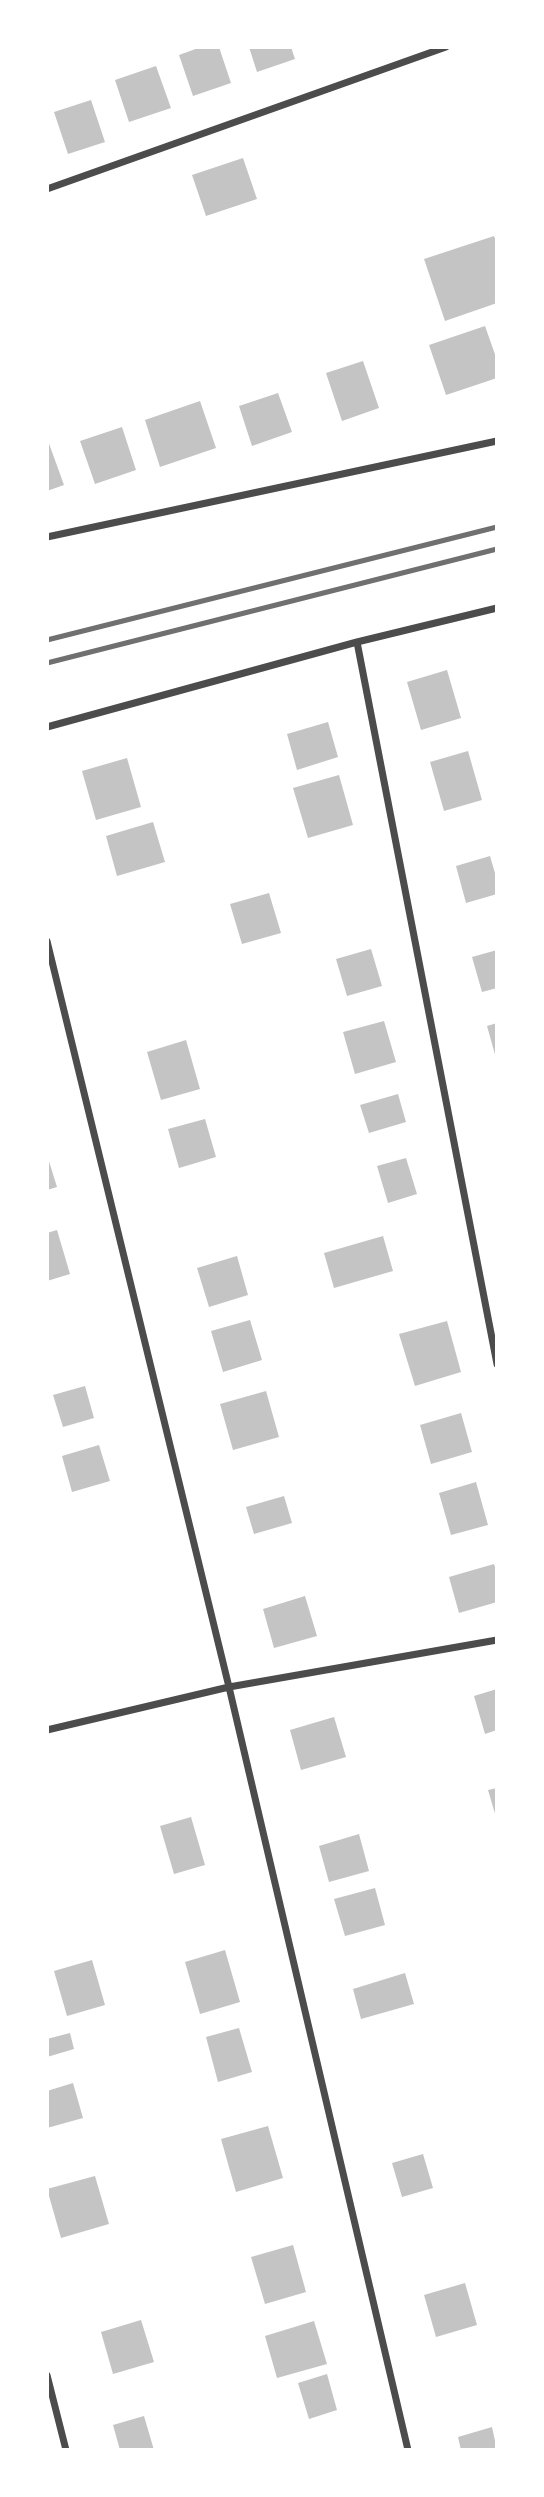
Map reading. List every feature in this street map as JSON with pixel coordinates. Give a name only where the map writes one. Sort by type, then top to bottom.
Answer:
[{"type":"street","points":[[47,189],[446,47]]},
{"type":"street","points":[[47,537],[497,442]]},
{"type":"street","points":[[47,727],[357,642],[497,608]]},
{"type":"street","points":[[357,642],[497,1364]]},
{"type":"street","points":[[47,941],[229,1687],[408,2450]]},
{"type":"street","points":[[47,1730],[229,1687],[497,1640]]},
{"type":"street","points":[[47,2375],[66,2450]]},
{"type":"building","points":[[201,47],[219,47],[231,83],[193,96],[179,55]]},
{"type":"building","points":[[249,47],[291,47],[295,59],[257,72]]},
{"type":"building","points":[[156,66],[171,108],[129,122],[115,80]]},
{"type":"building","points":[[91,100],[105,142],[68,154],[54,112]]},
{"type":"building","points":[[243,158],[257,199],[206,216],[192,175]]},
{"type":"building","points":[[494,236],[497,244],[497,303],[445,321],[424,259]]},
{"type":"building","points":[[485,326],[497,360],[497,378],[446,395],[429,345]]},
{"type":"building","points":[[363,361],[379,408],[342,421],[326,373]]},
{"type":"building","points":[[278,393],[292,432],[252,446],[239,406]]},
{"type":"building","points":[[200,401],[216,448],[160,467],[145,420]]},
{"type":"building","points":[[122,427],[136,470],[95,484],[80,441]]},
{"type":"building","points":[[47,438],[64,485],[47,491]]},
{"type":"building","points":[[447,670],[461,718],[421,730],[407,682]]},
{"type":"building","points":[[328,722],[338,757],[297,770],[287,734]]},
{"type":"building","points":[[468,751],[482,800],[444,811],[430,762]]},
{"type":"building","points":[[127,758],[141,807],[96,820],[82,771]]},
{"type":"building","points":[[339,775],[353,825],[308,838],[293,788]]},
{"type":"building","points":[[153,822],[165,862],[117,876],[106,836]]},
{"type":"building","points":[[490,856],[497,880],[497,894],[466,903],[456,866]]},
{"type":"building","points":[[269,893],[281,933],[242,944],[230,904]]},
{"type":"building","points":[[371,949],[382,986],[347,996],[336,959]]},
{"type":"building","points":[[497,950],[497,988],[482,992],[472,957]]},
{"type":"building","points":[[384,1021],[396,1062],[355,1074],[343,1032]]},
{"type":"building","points":[[497,1023],[497,1058],[496,1058],[487,1026]]},
{"type":"building","points":[[186,1040],[200,1089],[161,1100],[147,1052]]},
{"type":"building","points":[[398,1094],[406,1122],[369,1133],[360,1105]]},
{"type":"building","points":[[205,1119],[216,1157],[179,1168],[168,1129]]},
{"type":"building","points":[[47,1155],[57,1187],[47,1190]]},
{"type":"building","points":[[406,1158],[417,1194],[388,1203],[377,1166]]},
{"type":"building","points":[[57,1230],[70,1274],[47,1281],[47,1233]]},
{"type":"building","points":[[383,1236],[393,1271],[334,1288],[324,1253]]},
{"type":"building","points":[[237,1256],[248,1295],[209,1307],[197,1268]]},
{"type":"building","points":[[250,1320],[262,1360],[223,1372],[211,1331]]},
{"type":"building","points":[[447,1321],[461,1372],[415,1386],[399,1334]]},
{"type":"building","points":[[85,1386],[94,1418],[63,1427],[53,1395]]},
{"type":"building","points":[[266,1391],[279,1437],[233,1450],[220,1404]]},
{"type":"building","points":[[461,1413],[472,1452],[431,1464],[420,1425]]},
{"type":"building","points":[[99,1445],[110,1481],[72,1492],[62,1456]]},
{"type":"building","points":[[476,1482],[488,1525],[451,1535],[439,1493]]},
{"type":"building","points":[[284,1496],[292,1523],[254,1534],[246,1507]]},
{"type":"building","points":[[494,1564],[497,1574],[497,1602],[459,1613],[449,1577]]},
{"type":"building","points":[[305,1596],[317,1636],[274,1648],[263,1609]]},
{"type":"building","points":[[497,1689],[497,1730],[485,1734],[474,1696]]},
{"type":"building","points":[[334,1717],[346,1757],[301,1770],[290,1730]]},
{"type":"building","points":[[497,1788],[497,1816],[496,1817],[488,1790]]},
{"type":"building","points":[[191,1817],[205,1865],[174,1874],[160,1826]]},
{"type":"building","points":[[359,1834],[369,1871],[329,1882],[319,1846]]},
{"type":"building","points":[[375,1888],[385,1925],[345,1936],[334,1899]]},
{"type":"building","points":[[225,1950],[240,2002],[200,2014],[185,1962]]},
{"type":"building","points":[[92,1960],[105,2005],[67,2016],[54,1971]]},
{"type":"building","points":[[405,1973],[414,2004],[361,2019],[353,1989]]},
{"type":"building","points":[[239,2028],[252,2072],[218,2082],[206,2037]]},
{"type":"building","points":[[70,2033],[74,2049],[47,2057],[47,2039]]},
{"type":"building","points":[[73,2083],[83,2118],[47,2128],[47,2091]]},
{"type":"building","points":[[268,2126],[283,2178],[236,2192],[221,2139]]},
{"type":"building","points":[[423,2154],[433,2188],[402,2197],[392,2163]]},
{"type":"building","points":[[95,2176],[109,2224],[61,2238],[47,2189]]},
{"type":"building","points":[[293,2245],[306,2292],[265,2304],[251,2257]]},
{"type":"building","points":[[465,2283],[477,2325],[436,2337],[424,2295]]},
{"type":"building","points":[[141,2320],[154,2362],[113,2374],[101,2332]]},
{"type":"building","points":[[314,2321],[327,2364],[277,2378],[265,2336]]},
{"type":"building","points":[[327,2374],[337,2410],[309,2419],[298,2383]]},
{"type":"building","points":[[144,2416],[154,2450],[120,2450],[113,2425]]},
{"type":"building","points":[[492,2427],[497,2450],[461,2450],[458,2437]]},
{"type":"railway","points":[[47,640],[497,527]]},
{"type":"railway","points":[[47,663],[497,549]]}]
